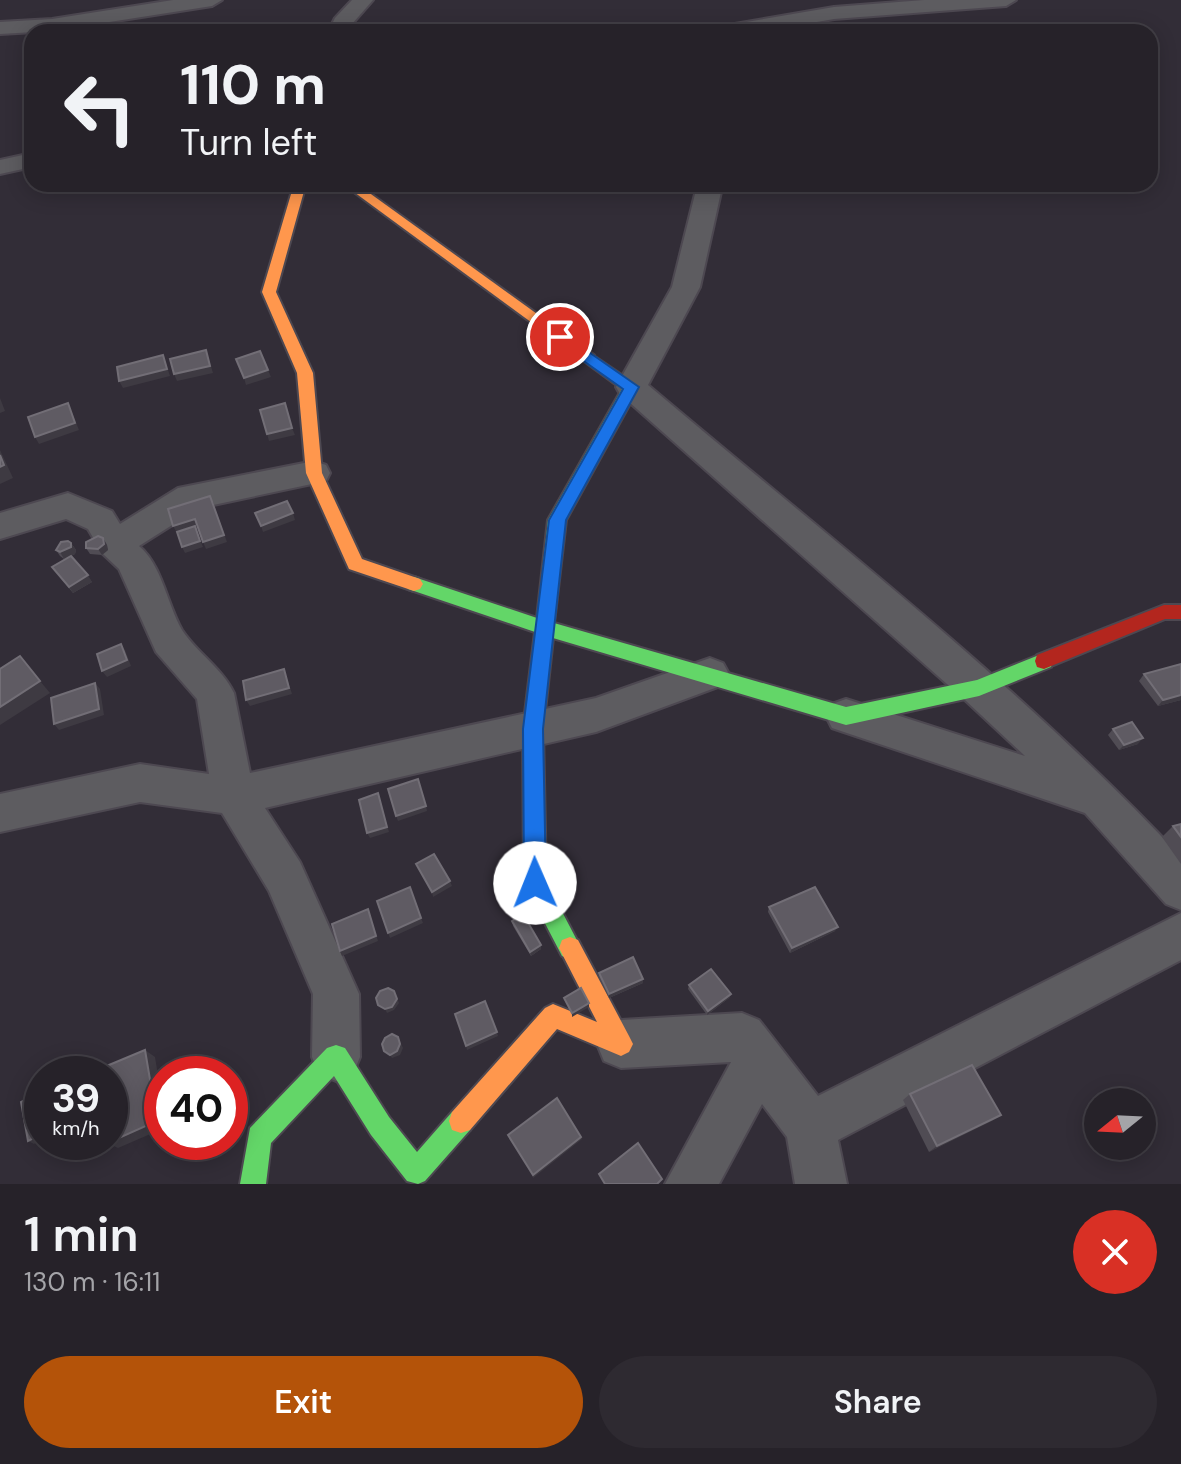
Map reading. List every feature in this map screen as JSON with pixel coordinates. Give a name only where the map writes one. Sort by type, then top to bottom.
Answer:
[{"type":"street","points":[[79,24],[212,0]]},
{"type":"street","points":[[341,24],[363,0]]},
{"type":"street","points":[[759,24],[836,7],[1006,0]]},
{"type":"street","points":[[20,6],[50,24]]},
{"type":"street","points":[[0,28],[24,28]]},
{"type":"street","points":[[0,167],[24,162]]},
{"type":"street","points":[[298,192],[269,292],[305,373],[314,473],[355,564],[544,628],[710,674],[1099,799]]},
{"type":"street","points":[[359,192],[631,387],[979,688],[1099,799],[1181,889]]},
{"type":"street","points":[[621,1044],[535,883],[533,729],[557,520],[686,287],[709,192]]},
{"type":"street","points":[[114,544],[190,497],[314,473]]},
{"type":"street","points":[[0,526],[68,506],[100,520],[114,544],[133,561],[169,641],[215,693],[234,796],[285,877],[336,994],[336,1057],[380,1126],[416,1172],[553,1016],[621,1044],[742,1037],[810,1127],[821,1184]]},
{"type":"street","points":[[846,716],[979,688],[1164,612],[1181,612]]},
{"type":"street","points":[[0,813],[140,783],[234,796],[596,715],[710,674]]},
{"type":"street","points":[[810,1127],[1181,936]]},
{"type":"street","points":[[253,1184],[259,1137],[336,1057]]},
{"type":"street","points":[[691,1184],[758,1062]]},
{"type":"building","points":[[206,350],[210,366],[174,374],[170,359]]},
{"type":"building","points":[[260,351],[268,370],[244,378],[236,359]]},
{"type":"building","points":[[163,355],[167,369],[119,381],[117,367]]},
{"type":"building","points":[[68,403],[75,423],[35,437],[28,417]]},
{"type":"building","points":[[285,403],[292,428],[267,434],[260,410]]},
{"type":"building","points":[[210,496],[224,535],[203,542],[195,519],[173,526],[168,509]]},
{"type":"building","points":[[287,501],[293,513],[261,526],[255,513]]},
{"type":"building","points":[[195,526],[200,541],[182,547],[177,532]]},
{"type":"building","points":[[98,536],[103,538],[104,544],[98,549],[86,548],[86,542]]},
{"type":"building","points":[[68,541],[71,547],[60,552],[56,550],[61,542]]},
{"type":"building","points":[[71,556],[88,575],[69,587],[52,567]]},
{"type":"building","points":[[121,644],[127,660],[102,671],[97,654]]},
{"type":"building","points":[[20,656],[40,681],[0,707],[0,669]]},
{"type":"building","points":[[1181,664],[1181,695],[1163,700],[1144,674]]},
{"type":"building","points":[[284,669],[289,688],[246,700],[243,681]]},
{"type":"building","points":[[95,683],[99,709],[54,724],[51,698]]},
{"type":"building","points":[[1132,722],[1143,738],[1124,745],[1113,729]]},
{"type":"building","points":[[418,779],[426,806],[396,816],[388,789]]},
{"type":"building","points":[[378,793],[387,827],[367,833],[359,800]]},
{"type":"building","points":[[1181,824],[1181,837],[1173,826]]},
{"type":"building","points":[[434,854],[450,881],[432,892],[416,864]]},
{"type":"building","points":[[410,887],[421,918],[388,933],[377,901]]},
{"type":"building","points":[[815,887],[838,927],[792,948],[769,907]]},
{"type":"building","points":[[368,909],[376,936],[340,951],[332,924]]},
{"type":"building","points":[[523,914],[541,945],[530,952],[512,921]]},
{"type":"building","points":[[633,957],[643,979],[609,994],[599,973]]},
{"type":"building","points":[[711,969],[731,994],[708,1011],[689,985]]},
{"type":"building","points":[[388,988],[394,991],[397,999],[392,1007],[385,1009],[378,1005],[376,998],[380,991]]},
{"type":"building","points":[[581,988],[589,1003],[572,1013],[564,998]]},
{"type":"building","points":[[485,1001],[497,1032],[466,1046],[455,1014]]},
{"type":"building","points":[[392,1034],[398,1037],[400,1044],[397,1051],[390,1055],[384,1051],[382,1044]]},
{"type":"building","points":[[145,1050],[144,1127],[128,1134],[128,1057]]},
{"type":"building","points":[[972,1065],[1001,1115],[937,1146],[910,1094]]},
{"type":"building","points":[[557,1098],[581,1137],[533,1175],[508,1135]]},
{"type":"building","points":[[638,1143],[662,1179],[657,1184],[605,1184],[599,1174]]},
{"type":"traffic: fast","points":[[570,948],[535,883],[533,729],[557,520],[631,387],[589,358]]},
{"type":"traffic: fast","points":[[414,584],[544,628],[846,716],[979,688],[1044,661]]},
{"type":"traffic: fast","points":[[253,1184],[259,1137],[336,1057],[380,1126],[416,1172],[461,1121]]},
{"type":"traffic: slow","points":[[298,192],[269,292],[305,373],[314,473],[355,564],[414,584]]},
{"type":"traffic: slow","points":[[360,192],[589,358]]},
{"type":"traffic: slow","points":[[461,1121],[553,1016],[621,1044],[570,948]]},
{"type":"traffic: jam","points":[[1044,661],[1164,612],[1181,612]]},
{"type":"route","points":[[535,883],[533,729],[557,520],[631,387],[560,337]]}]
